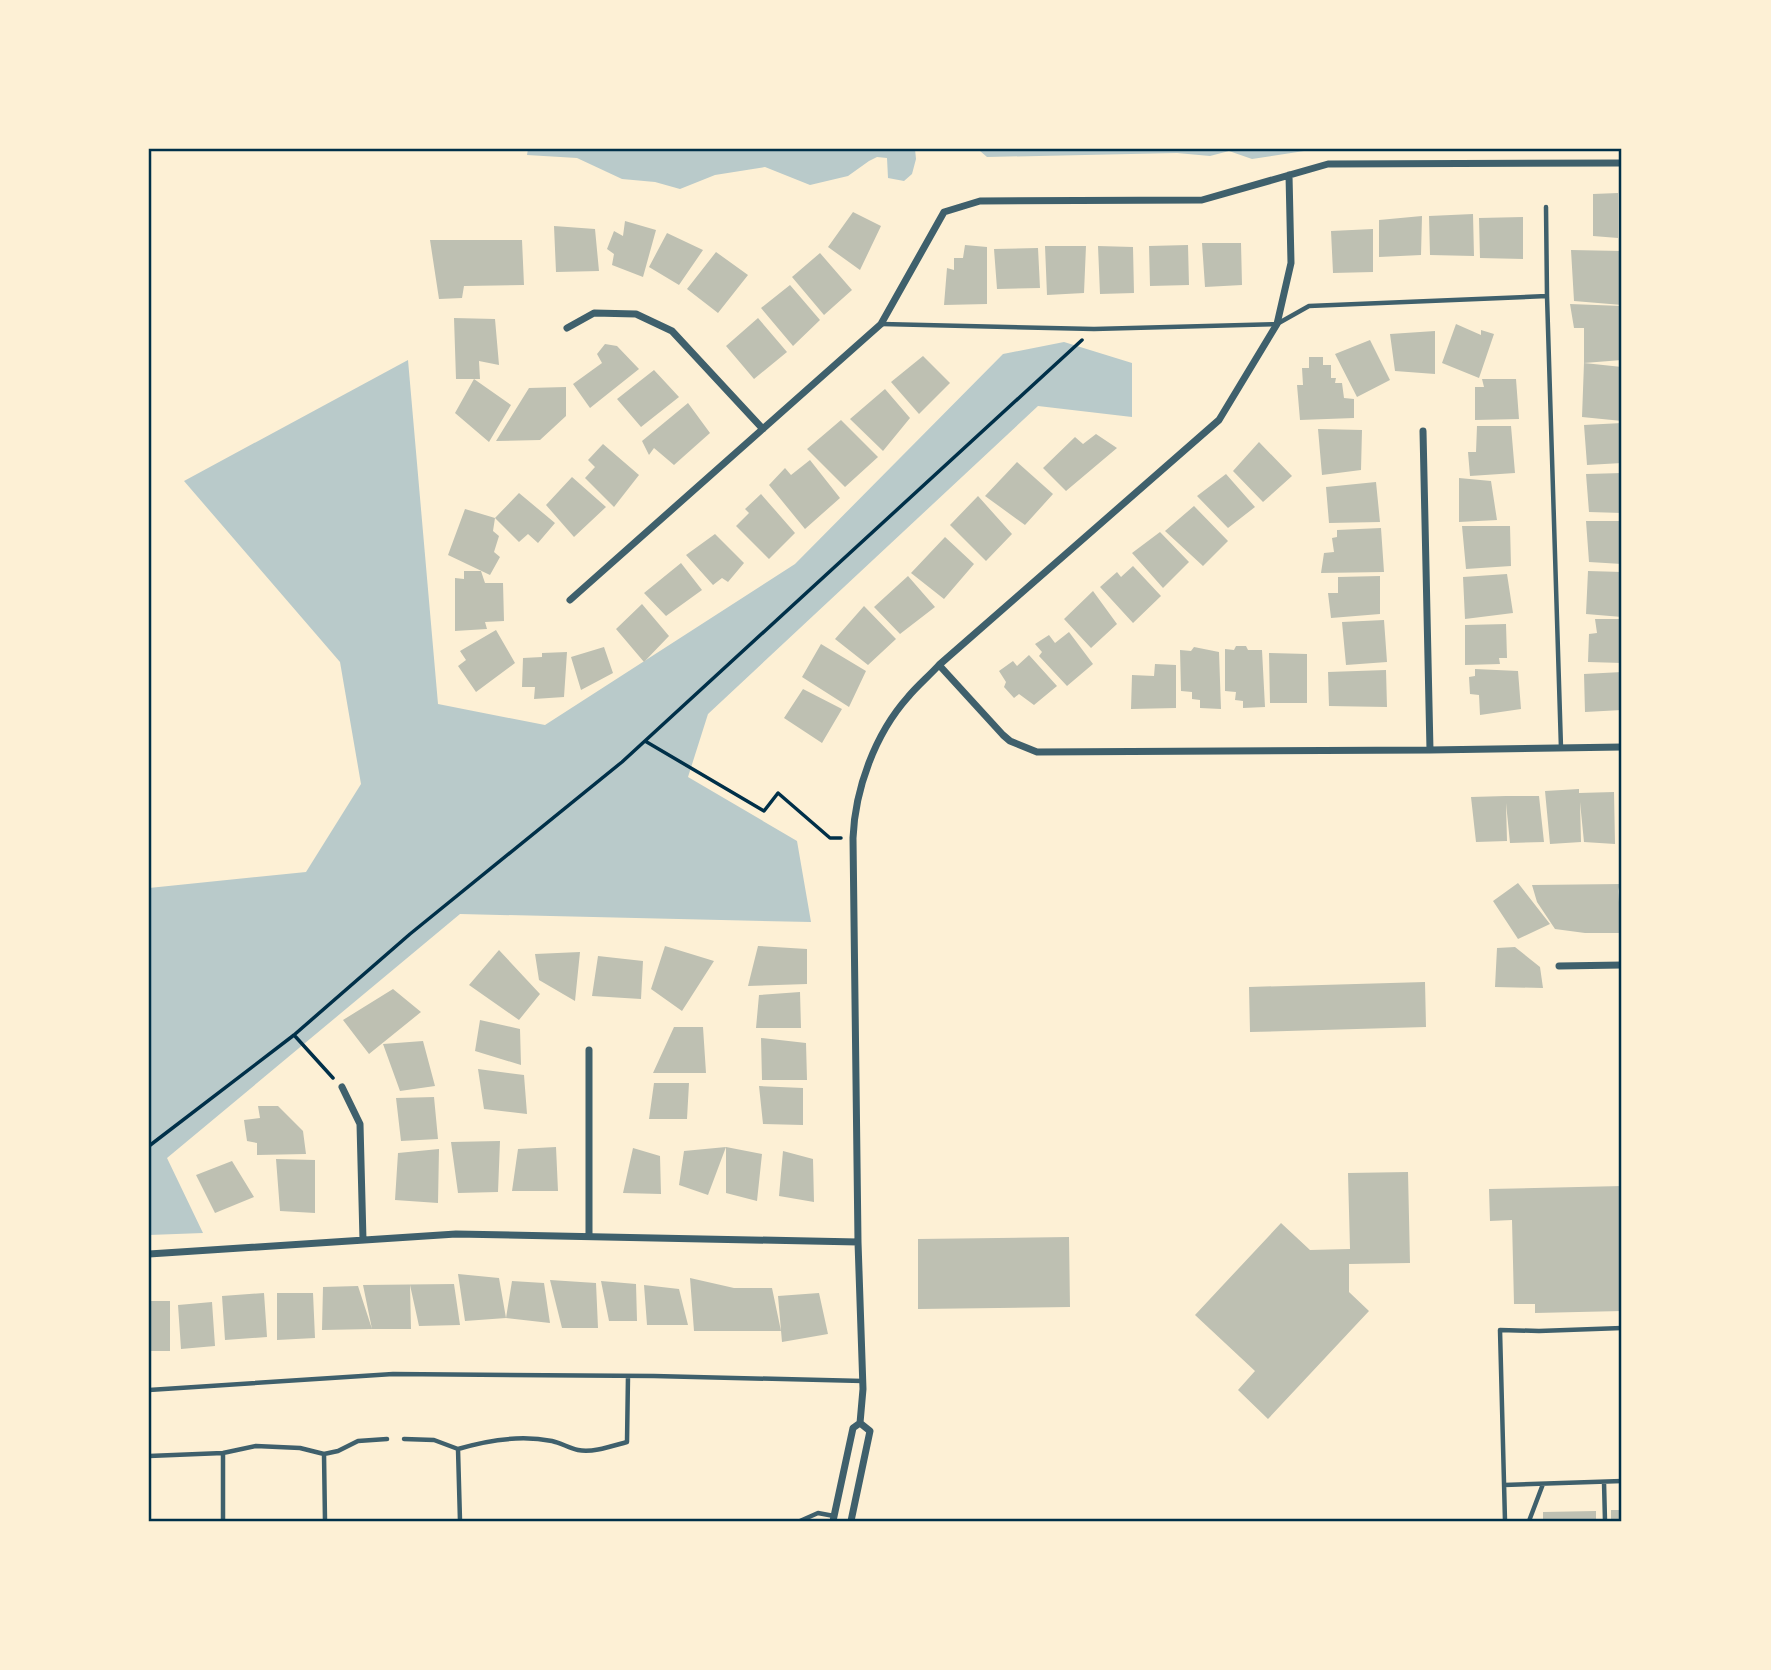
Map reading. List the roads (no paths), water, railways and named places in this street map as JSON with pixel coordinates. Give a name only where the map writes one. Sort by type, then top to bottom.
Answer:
[{"type":"street","points":[[570,600],[881,324],[944,212],[980,201],[1202,200],[1328,164],[1622,163]]},
{"type":"street","points":[[860,1423],[863,1381],[853,838],[859,792],[887,726],[907,697],[939,665],[1219,420],[1277,324],[1291,263],[1289,175]]},
{"type":"street","points":[[567,328],[594,313],[636,314],[672,331],[763,429]]},
{"type":"street","points":[[1423,431],[1430,750]]},
{"type":"street","points":[[939,665],[1003,735],[1010,741],[1037,752],[1622,747]]},
{"type":"street","points":[[1559,966],[1622,964]]},
{"type":"street","points":[[589,1049],[589,1235]]},
{"type":"street","points":[[342,1087],[360,1124],[363,1240]]},
{"type":"street","points":[[149,1254],[456,1234],[859,1242]]},
{"type":"street","points":[[833,1519],[853,1428],[860,1423]]},
{"type":"street","points":[[851,1521],[870,1431],[860,1423]]},
{"type":"lane","points":[[1546,207],[1561,748]]},
{"type":"lane","points":[[881,324],[1094,329],[1277,324],[1309,306],[1547,296]]},
{"type":"lane","points":[[1505,1521],[1500,1330],[1622,1328]]},
{"type":"lane","points":[[149,1390],[393,1374],[863,1381]]},
{"type":"lane","points":[[404,1438],[434,1440],[458,1449],[481,1442],[517,1439],[552,1441],[581,1451],[606,1448],[627,1442],[628,1376]]},
{"type":"lane","points":[[149,1456],[223,1453],[256,1446],[300,1448],[324,1454],[338,1451],[358,1441],[387,1440]]},
{"type":"lane","points":[[458,1449],[460,1521]]},
{"type":"lane","points":[[223,1453],[223,1521]]},
{"type":"lane","points":[[324,1454],[326,1521]]},
{"type":"lane","points":[[1504,1485],[1622,1481]]},
{"type":"lane","points":[[1604,1482],[1605,1521]]},
{"type":"lane","points":[[1529,1521],[1543,1485]]},
{"type":"lane","points":[[800,1521],[818,1513],[833,1519]]}]
